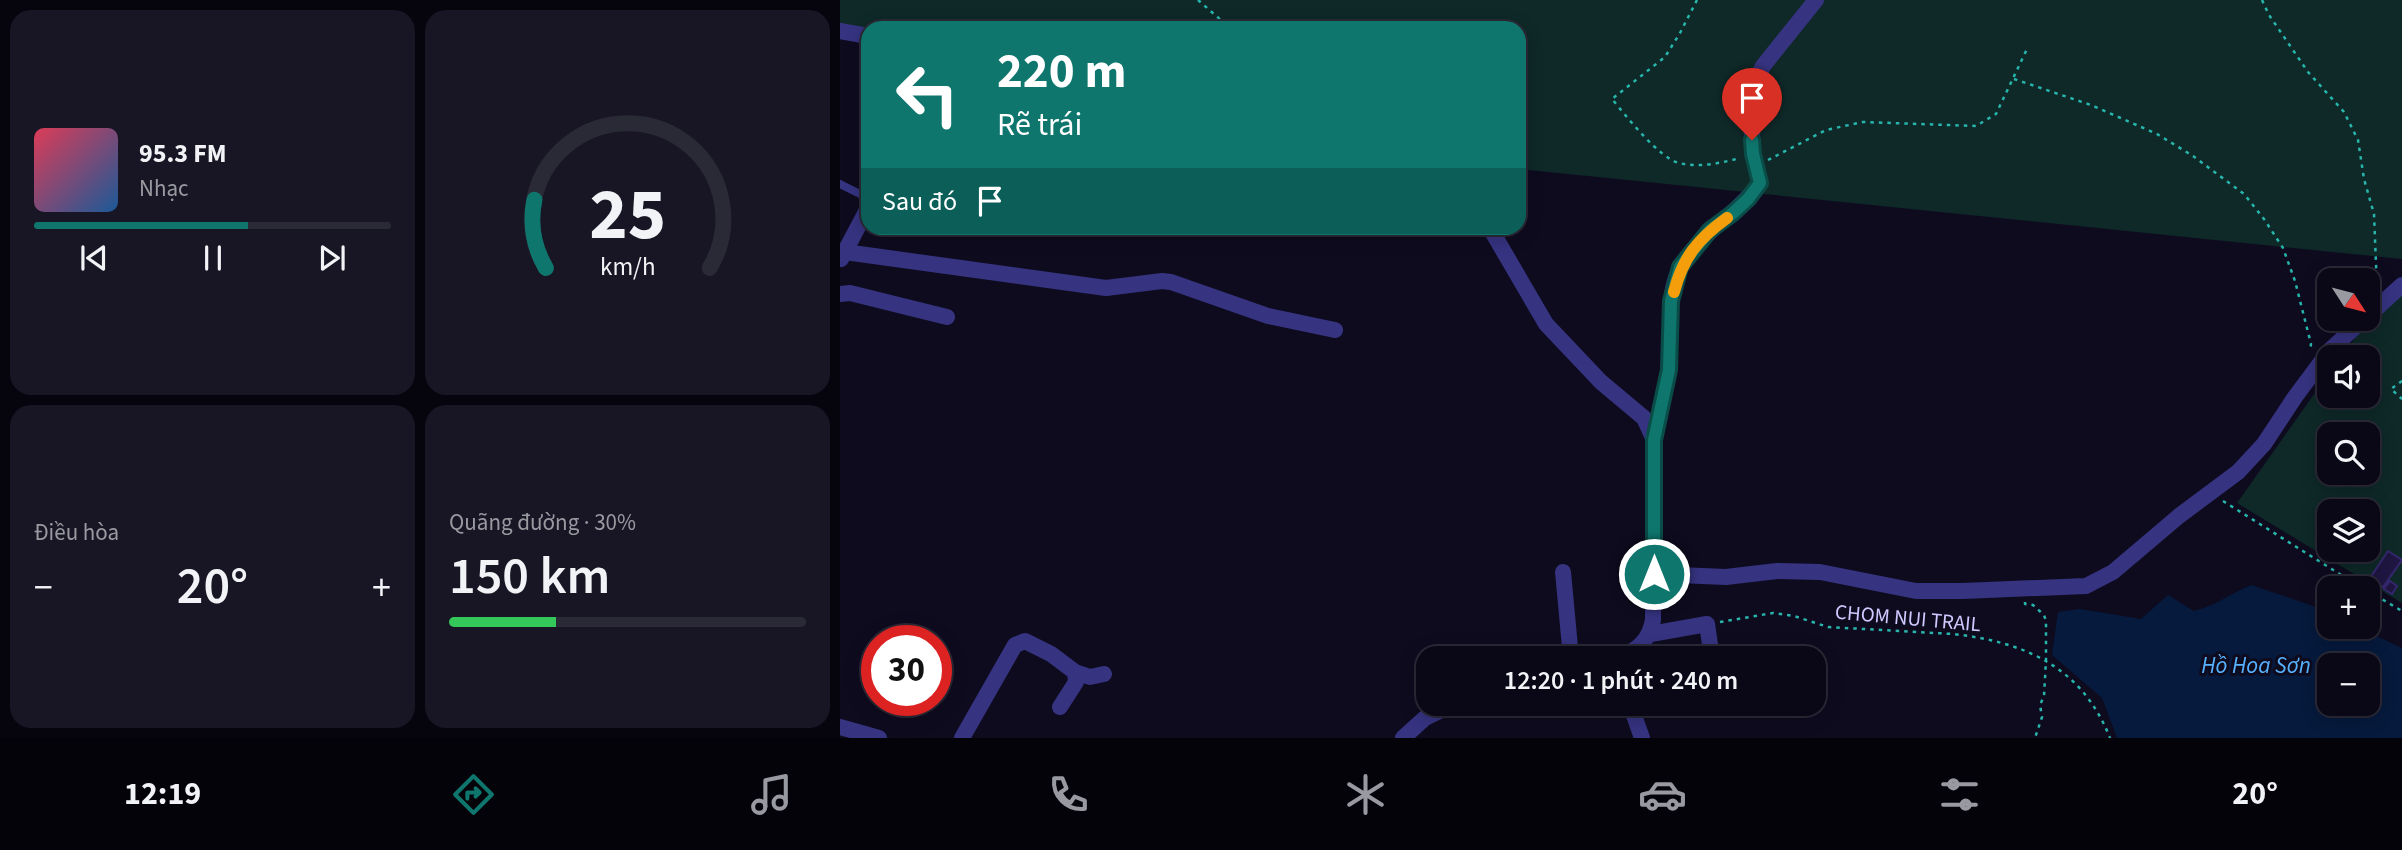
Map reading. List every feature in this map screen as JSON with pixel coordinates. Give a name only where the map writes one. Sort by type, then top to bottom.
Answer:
[{"type":"street","points":[[1640,646],[1651,634],[1653,620],[1654,440],[1669,370],[1671,301],[1680,267],[1710,230],[1748,199],[1760,183],[1755,159],[1750,93],[1763,66],[1816,0]]},
{"type":"street","points":[[840,31],[861,35]]},
{"type":"street","points":[[861,221],[843,256],[1106,288],[1171,282],[1268,316],[1335,330]]},
{"type":"street","points":[[1494,235],[1546,324],[1601,382],[1644,418],[1654,440]]},
{"type":"street","points":[[2381,304],[2402,285]]},
{"type":"street","points":[[840,294],[850,293],[947,317]]},
{"type":"street","points":[[1654,574],[1726,577],[1777,571],[1820,572],[1916,591],[2086,586],[2113,572],[2209,491],[2238,472],[2264,444],[2330,349],[2350,331]]},
{"type":"street","points":[[1563,572],[1570,646]]},
{"type":"street","points":[[1651,634],[1707,624],[1710,646]]},
{"type":"street","points":[[962,738],[1015,645],[1025,641],[1090,677],[1104,674]]},
{"type":"street","points":[[1060,707],[1076,682],[1075,671]]},
{"type":"street","points":[[1404,738],[1429,716]]},
{"type":"street","points":[[1634,716],[1642,738]]},
{"type":"street","points":[[840,727],[878,738]]},
{"type":"lane","points":[[840,184],[861,194]]},
{"type":"path","points":[[1198,0],[1222,21]]},
{"type":"path","points":[[1697,0],[1665,57],[1612,99],[1656,148],[1678,163],[1714,164],[1755,159],[1826,130],[1863,122],[1976,126],[1996,114],[2028,49]]},
{"type":"path","points":[[2262,0],[2269,15],[2308,72],[2344,112],[2358,140],[2364,178],[2374,214],[2377,254],[2375,281],[2381,304]]},
{"type":"path","points":[[2014,79],[2091,105],[2157,134],[2193,156],[2244,194],[2283,248],[2295,281],[2311,344],[2310,354]]},
{"type":"path","points":[[2402,381],[2391,390],[2402,399]]},
{"type":"path","points":[[2209,491],[2343,576]]},
{"type":"path","points":[[2024,588],[2025,604],[2033,605],[2046,621],[2046,660],[2040,705],[2042,716],[2035,738]]},
{"type":"path","points":[[2380,598],[2402,611]]},
{"type":"path","name":"CHOM NUI TRAIL","points":[[1707,624],[1773,613],[1794,616],[1828,627],[1972,636],[2012,646],[2046,660],[2082,688],[2102,719],[2110,738]]},
{"type":"green space","points":[[840,0],[2402,0],[2402,259],[1526,170],[1526,21],[861,21],[861,38],[840,33]]},
{"type":"green space","points":[[2402,289],[2402,603],[2380,590],[2380,576],[2357,576],[2334,562],[2380,562],[2380,499],[2317,499],[2317,551],[2237,503],[2317,390],[2317,408],[2380,408],[2380,345],[2350,345],[2361,331],[2380,331],[2380,305]]},
{"type":"water","name":"Hồ Hoa Sơn","points":[[2251,585],[2317,608],[2317,639],[2380,638],[2402,648],[2402,738],[2117,738],[2102,698],[2052,655],[2058,612],[2080,609],[2141,619],[2168,595],[2194,611]]},
{"type":"building","points":[[2388,551],[2402,560],[2383,587],[2380,585],[2380,576],[2371,576]]},
{"type":"building","points":[[2390,581],[2397,586],[2392,594],[2384,589]]},
{"type":"slow traffic","points":[[1674,292],[1680,267],[1710,230],[1727,218]]},
{"type":"route","points":[[1654,574],[1654,440],[1669,370],[1671,301],[1680,267],[1692,251],[1710,230],[1748,199],[1760,183],[1752,140]]}]
